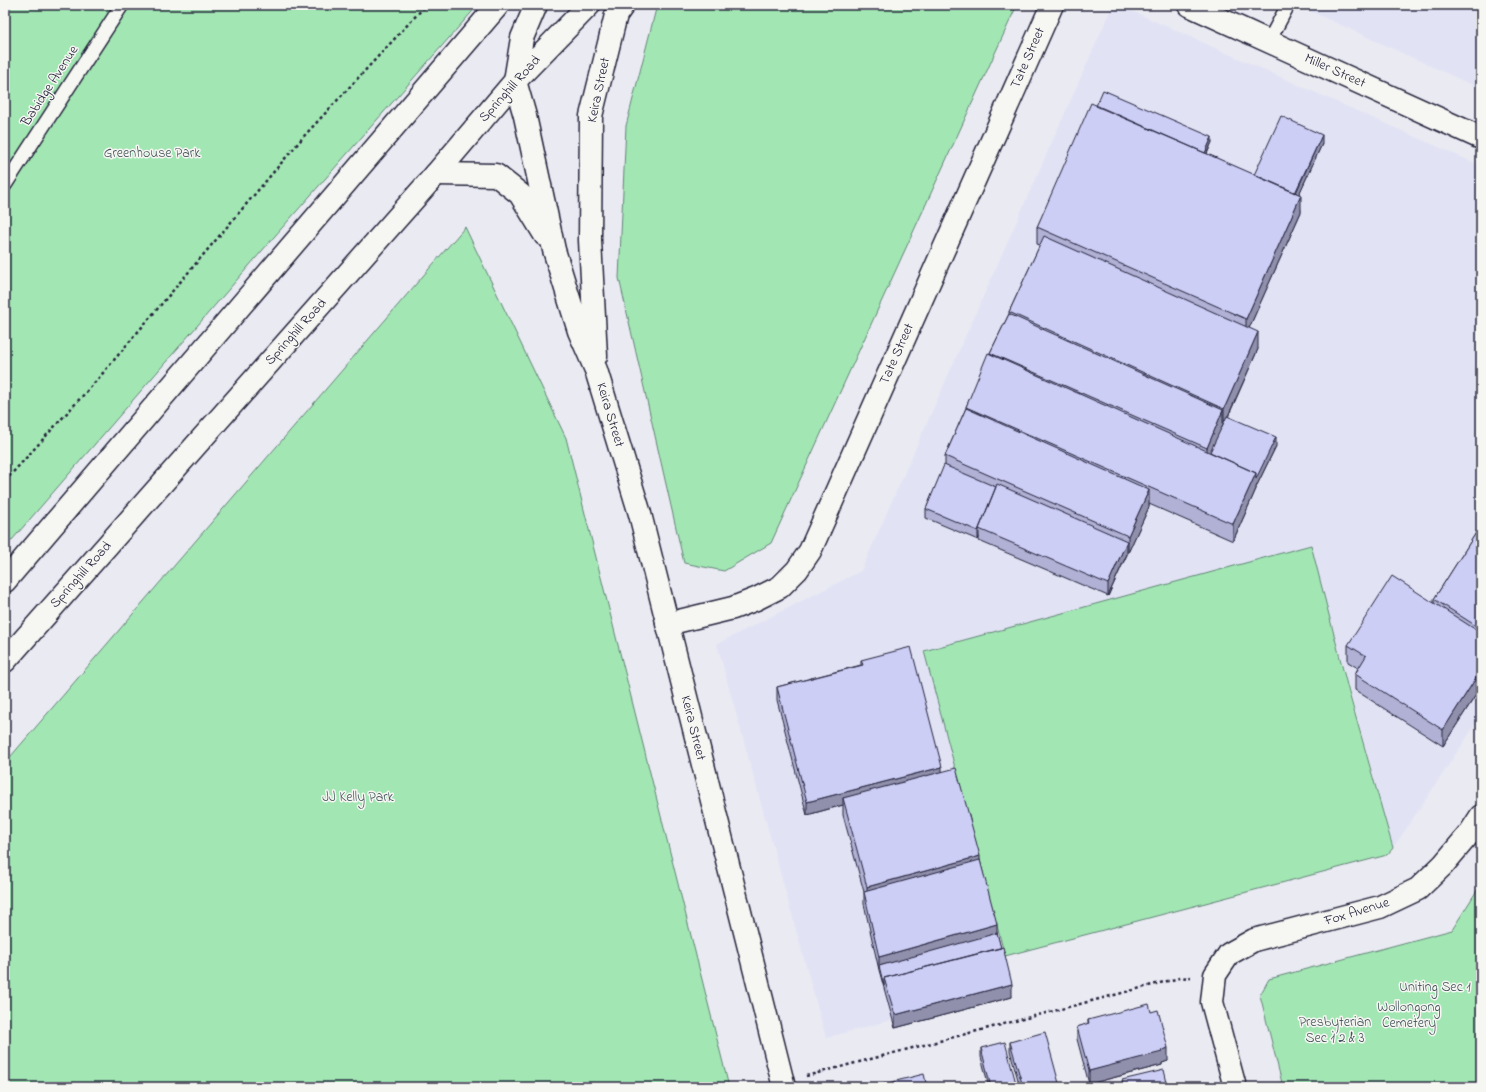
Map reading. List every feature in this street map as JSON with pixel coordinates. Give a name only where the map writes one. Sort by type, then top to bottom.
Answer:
[{"type":"main road","points":[[5,581],[498,5]]},
{"type":"main road","points":[[515,81],[522,38],[536,5]]},
{"type":"main road","name":"Springhill Road","points":[[5,661],[436,174],[515,81],[588,5]]},
{"type":"main road","name":"Keira Street","points":[[596,370],[590,240],[591,116],[616,15],[623,5]]},
{"type":"main road","name":"Tate Street","points":[[667,624],[733,608],[780,587],[797,570],[810,551],[1052,5]]},
{"type":"main road","name":"Miller Street","points":[[1189,5],[1481,138]]},
{"type":"main road","name":"Keira Street","points":[[515,81],[525,116],[554,250],[579,331],[596,370],[640,514],[783,1085]]},
{"type":"main road","name":"Keira Street","points":[[436,174],[496,175],[520,194],[554,250]]},
{"type":"main road","name":"Fox Avenue","points":[[1215,975],[1228,954],[1254,940],[1380,907],[1418,889],[1443,866],[1477,830]]},
{"type":"main road","points":[[1215,975],[1212,1002],[1234,1087]]},
{"type":"lane","name":"Babidge Avenue","points":[[5,185],[122,5]]},
{"type":"lane","points":[[1269,41],[1288,5]]},
{"type":"path","points":[[5,481],[97,380],[305,135],[426,5]]},
{"type":"path","points":[[783,1085],[1180,978],[1215,975]]},
{"type":"shaded area","points":[[1113,5],[1118,5],[1481,166],[1481,716],[1393,848],[1310,545],[925,652],[1013,986],[826,1038],[717,644],[861,571]]},
{"type":"shaded area","points":[[1297,5],[1481,5],[1481,89]]},
{"type":"green space","name":"Greenhouse Park","points":[[5,5],[478,5],[274,237],[5,548]]},
{"type":"green space","points":[[657,5],[1017,5],[771,543],[724,571],[684,563],[619,278],[626,126]]},
{"type":"green space","name":"JJ Kelly Park","points":[[465,227],[566,438],[729,1087],[5,1087],[5,763]]},
{"type":"green space","points":[[1311,545],[1349,693],[1393,848],[1387,855],[1005,956],[924,651]]},
{"type":"green space","name":"Wollongong Cemetery","points":[[1481,884],[1481,1087],[1283,1087],[1260,995],[1269,979],[1452,930]]},
{"type":"building","points":[[1103,90],[1212,137],[1205,153],[1096,106]]},
{"type":"building","points":[[1091,103],[1301,195],[1246,319],[1037,227]]},
{"type":"building","points":[[1281,116],[1322,135],[1295,193],[1254,175]]},
{"type":"building","points":[[1044,236],[1258,332],[1224,409],[1009,312]]},
{"type":"building","points":[[1009,314],[1223,410],[1207,448],[990,353]]},
{"type":"building","points":[[988,353],[1256,473],[1233,524],[966,407]]},
{"type":"building","points":[[966,408],[1149,490],[1128,536],[945,456]]},
{"type":"building","points":[[1227,416],[1276,437],[1256,479],[1256,473],[1210,452]]},
{"type":"building","points":[[944,465],[996,487],[978,531],[926,509]]},
{"type":"building","points":[[997,484],[1127,541],[1108,584],[979,529]]},
{"type":"building","points":[[1481,525],[1481,629],[1434,599]]},
{"type":"building","points":[[1392,576],[1481,633],[1481,670],[1443,730],[1355,674],[1366,656],[1348,645]]},
{"type":"building","points":[[911,647],[942,767],[807,802],[777,687],[863,665],[861,660]]},
{"type":"building","points":[[956,768],[980,856],[867,887],[843,798]]},
{"type":"building","points":[[980,860],[997,924],[879,957],[864,892]]},
{"type":"building","points":[[997,933],[1001,948],[884,978],[884,986],[879,966]]},
{"type":"building","points":[[1003,947],[1012,984],[895,1015],[884,978]]},
{"type":"building","points":[[1149,1004],[1151,1012],[1158,1010],[1168,1048],[1161,1051],[1162,1052],[1089,1071],[1077,1027],[1089,1023],[1088,1020]]},
{"type":"building","points":[[1045,1032],[1060,1087],[1023,1087],[1010,1042]]},
{"type":"building","points":[[1005,1042],[1017,1087],[991,1087],[981,1048]]},
{"type":"building","points":[[1164,1070],[1168,1087],[1123,1087],[1122,1080]]},
{"type":"building","points":[[924,1074],[927,1087],[872,1087]]},
{"type":"park label","name":"Uniting Sec 1","points":[[1435,987]]},
{"type":"park label","name":"Presbyterian Sec 1 2 & 3","points":[[1335,1030]]}]
